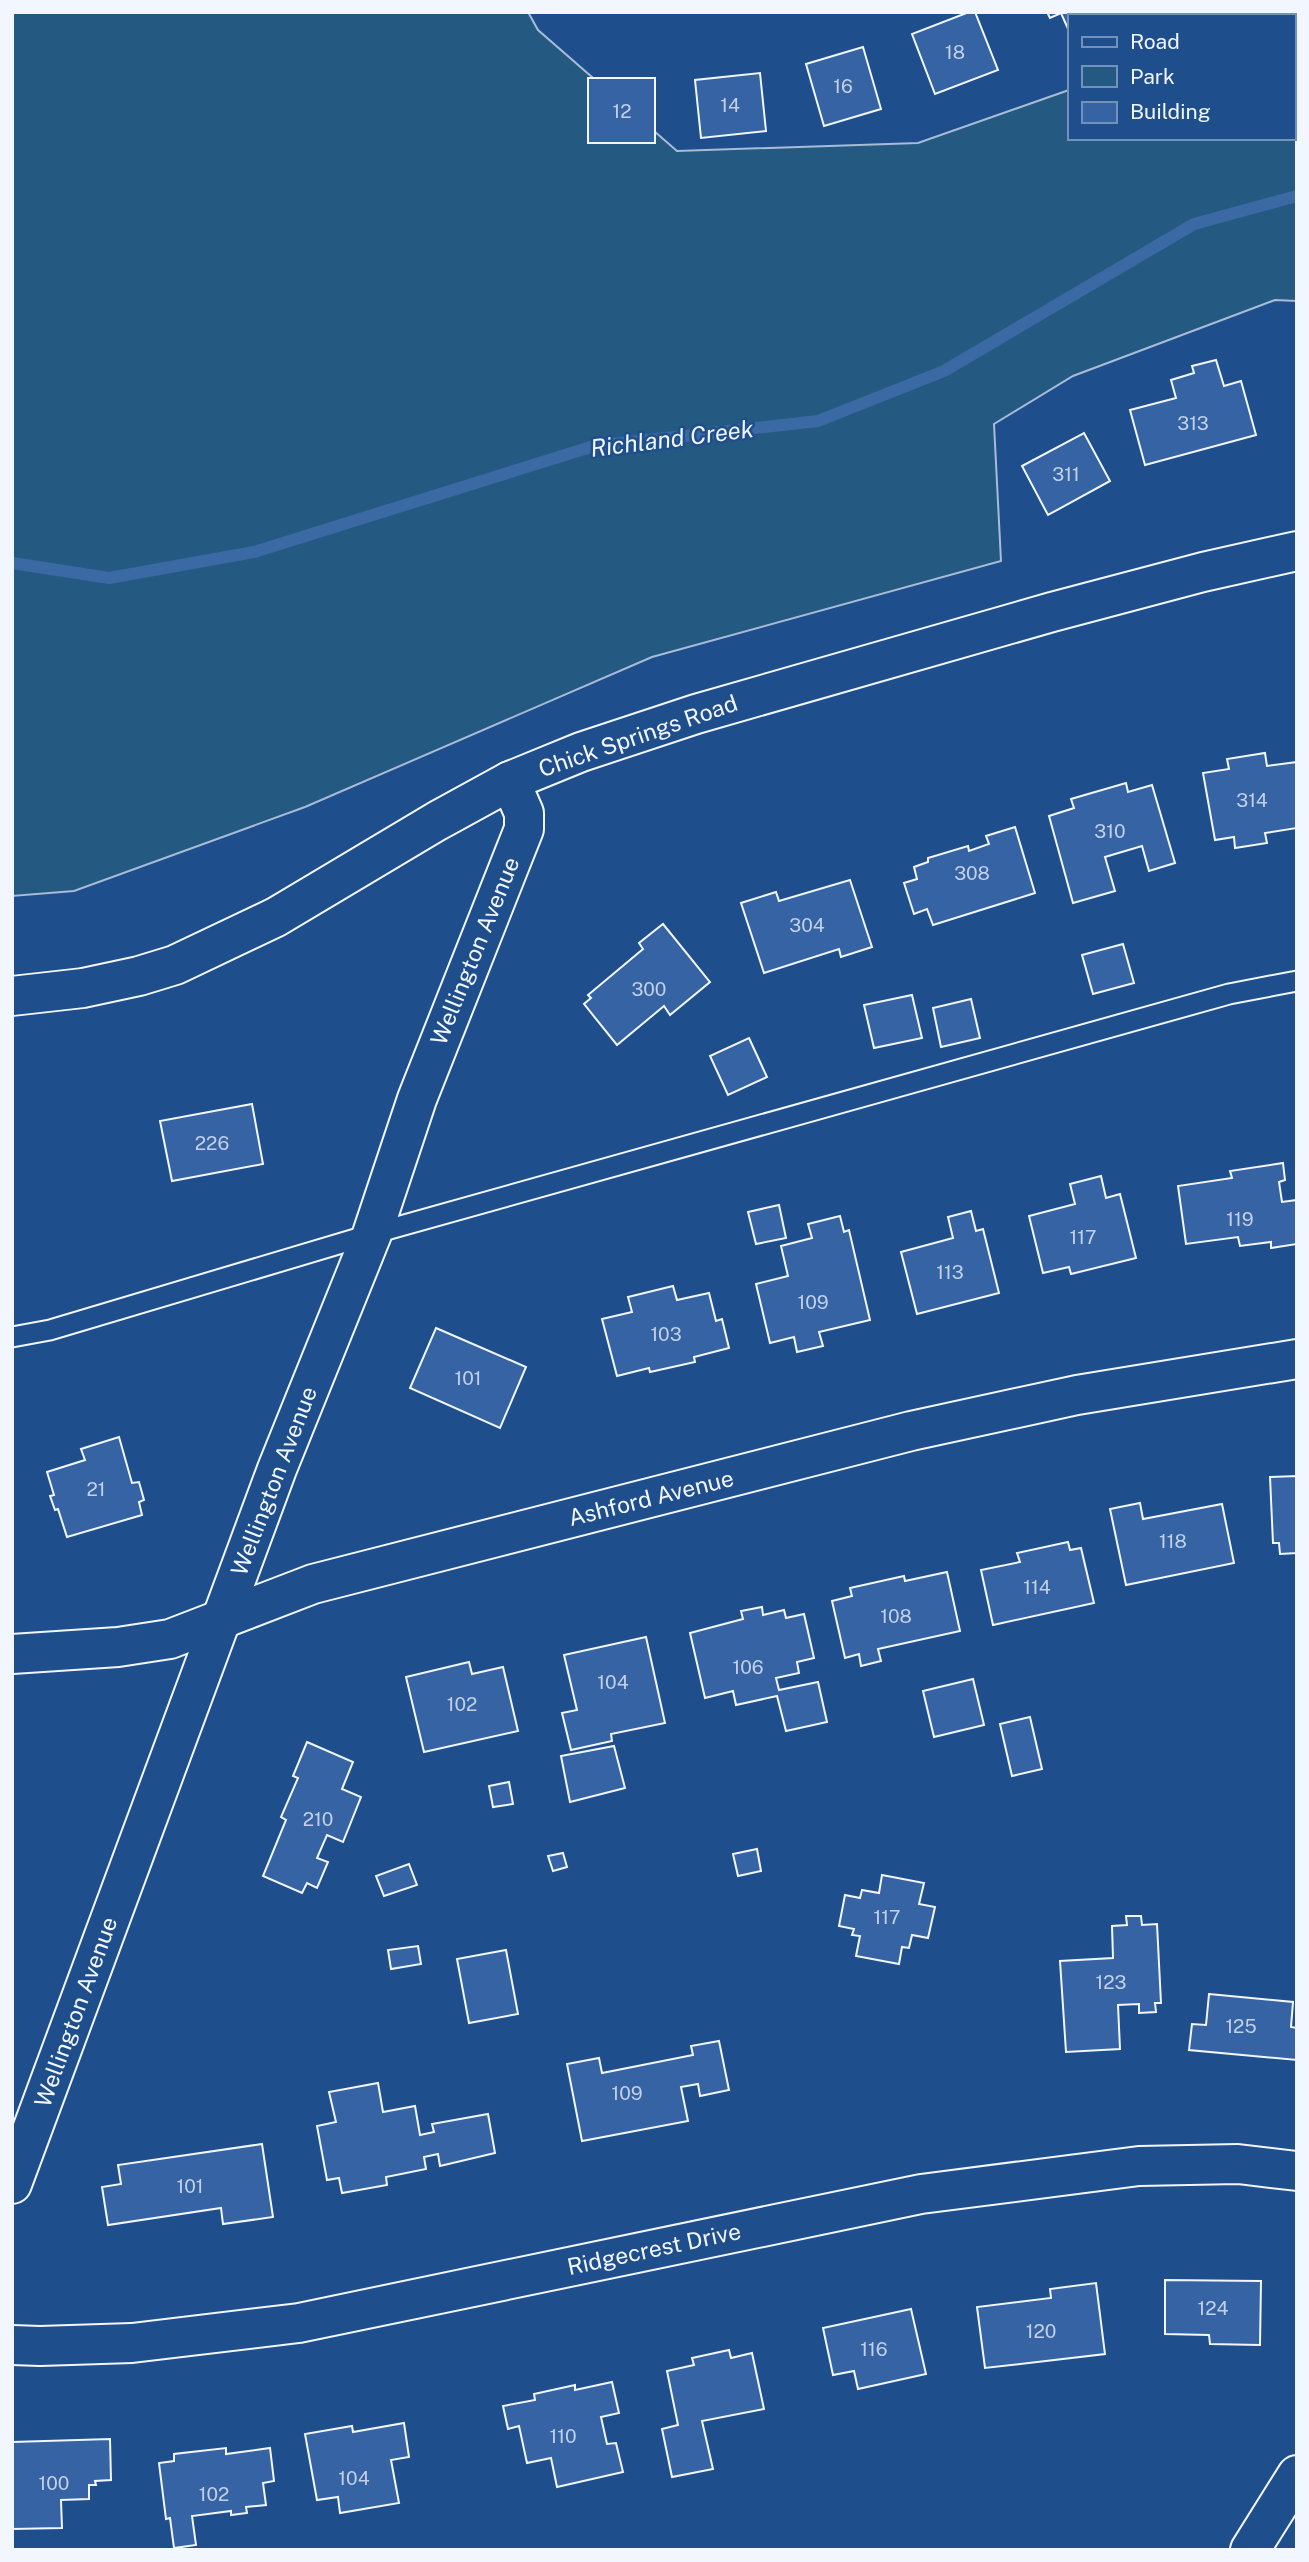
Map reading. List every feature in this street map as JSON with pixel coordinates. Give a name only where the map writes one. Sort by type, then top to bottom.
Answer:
[{"type":"street","name":"Chick Springs Road","points":[[12,996],[83,988],[175,965],[276,917],[510,781],[581,752],[696,714],[1077,605],[1297,551]]},
{"type":"street","name":"Wellington Avenue","points":[[12,2184],[277,1469],[372,1234],[417,1099],[524,829],[524,813],[510,781]]},
{"type":"street","name":"Ashford Avenue","points":[[12,1654],[118,1647],[170,1639],[313,1584],[911,1432],[1077,1395],[1297,1359]]},
{"type":"street","name":"Ridgecrest Drive","points":[[12,2345],[132,2343],[299,2323],[921,2194],[1139,2166],[1238,2164],[1297,2171]]},
{"type":"street","points":[[1250,2550],[1297,2475]]},
{"type":"lane","points":[[12,1338],[51,1330],[372,1234],[1216,998],[1297,981]]},
{"type":"green space","points":[[12,12],[528,12],[538,30],[677,151],[918,143],[1068,90],[1068,140],[1295,140],[1295,14],[1279,14],[1297,12],[1297,301],[1275,300],[1073,376],[994,424],[1001,561],[652,657],[305,807],[74,891],[12,896]]},
{"type":"building","points":[[975,12],[998,70],[935,94],[912,34]]},
{"type":"building","points":[[1047,12],[1136,14],[1068,14],[1068,29],[1061,13],[1050,18]]},
{"type":"building","points":[[863,47],[881,109],[824,126],[806,64]]},
{"type":"building","points":[[760,73],[766,131],[701,138],[695,80]]},
{"type":"building","points":[[588,78],[655,78],[655,143],[588,143]]},
{"type":"building","points":[[1216,360],[1224,386],[1241,381],[1256,435],[1145,465],[1130,410],[1176,398],[1171,380],[1194,373],[1192,366]]},
{"type":"building","points":[[1084,433],[1110,481],[1048,515],[1022,466]]},
{"type":"building","points":[[1265,753],[1267,766],[1297,762],[1297,828],[1265,833],[1267,843],[1235,848],[1234,837],[1215,840],[1203,773],[1229,769],[1227,759]]},
{"type":"building","points":[[1126,783],[1128,792],[1152,785],[1175,863],[1149,871],[1142,846],[1105,857],[1115,891],[1073,903],[1049,816],[1074,808],[1071,799]]},
{"type":"building","points":[[1015,827],[1035,893],[933,925],[927,909],[914,914],[904,883],[917,879],[914,867],[928,862],[928,858],[968,846],[969,851],[989,844],[986,836]]},
{"type":"building","points":[[850,880],[872,947],[841,957],[839,949],[764,973],[741,903],[776,892],[779,901]]},
{"type":"building","points":[[663,924],[710,982],[670,1015],[664,1006],[617,1045],[584,1004],[591,998],[588,995],[643,949],[639,943]]},
{"type":"building","points":[[1123,944],[1134,983],[1093,994],[1082,955]]},
{"type":"building","points":[[912,995],[922,1038],[874,1048],[864,1005]]},
{"type":"building","points":[[971,999],[980,1038],[941,1047],[933,1008]]},
{"type":"building","points":[[749,1038],[767,1077],[728,1095],[710,1056]]},
{"type":"building","points":[[252,1104],[263,1164],[172,1181],[160,1121]]},
{"type":"building","points":[[1283,1163],[1285,1180],[1279,1182],[1282,1202],[1297,1200],[1297,1244],[1271,1248],[1271,1242],[1240,1246],[1238,1237],[1186,1244],[1178,1186],[1232,1178],[1230,1171]]},
{"type":"building","points":[[1101,1176],[1106,1198],[1120,1194],[1136,1258],[1071,1274],[1069,1267],[1043,1273],[1029,1216],[1075,1204],[1070,1184]]},
{"type":"building","points":[[779,1205],[786,1238],[756,1244],[748,1212]]},
{"type":"building","points":[[971,1211],[976,1231],[983,1229],[999,1293],[917,1314],[901,1252],[953,1238],[948,1217]]},
{"type":"building","points":[[840,1216],[844,1232],[849,1230],[870,1320],[819,1332],[823,1346],[797,1352],[794,1337],[770,1343],[756,1284],[788,1276],[781,1246],[812,1238],[808,1224]]},
{"type":"building","points":[[673,1286],[677,1300],[709,1293],[716,1321],[722,1319],[729,1348],[694,1357],[695,1362],[650,1372],[649,1368],[617,1376],[602,1319],[632,1312],[628,1297]]},
{"type":"building","points":[[436,1328],[526,1367],[500,1428],[410,1388]]},
{"type":"building","points":[[119,1437],[132,1483],[139,1482],[144,1500],[139,1502],[142,1515],[67,1537],[58,1509],[55,1510],[50,1496],[54,1495],[47,1472],[85,1460],[81,1449]]},
{"type":"building","points":[[1297,1476],[1297,1553],[1280,1554],[1279,1543],[1273,1543],[1270,1477]]},
{"type":"building","points":[[1140,1503],[1143,1519],[1222,1504],[1234,1563],[1126,1585],[1110,1509]]},
{"type":"building","points":[[1068,1542],[1070,1550],[1081,1548],[1094,1603],[993,1625],[981,1570],[1020,1562],[1017,1553]]},
{"type":"building","points":[[947,1572],[960,1631],[878,1649],[881,1661],[861,1666],[859,1654],[845,1658],[832,1601],[852,1596],[850,1588],[904,1576],[905,1581]]},
{"type":"building","points":[[762,1607],[763,1615],[784,1610],[786,1618],[804,1614],[814,1658],[797,1662],[799,1673],[776,1678],[779,1690],[818,1682],[827,1722],[786,1731],[777,1696],[736,1705],[733,1691],[705,1698],[690,1633],[743,1619],[741,1611]]},
{"type":"building","points":[[646,1637],[665,1723],[611,1734],[612,1741],[571,1750],[562,1713],[577,1710],[564,1655]]},
{"type":"building","points":[[469,1662],[472,1674],[503,1667],[518,1731],[424,1752],[406,1677]]},
{"type":"building","points":[[973,1679],[984,1725],[934,1737],[923,1691]]},
{"type":"building","points":[[1030,1717],[1042,1769],[1012,1776],[1000,1724]]},
{"type":"building","points":[[307,1742],[353,1762],[342,1789],[361,1797],[343,1842],[327,1835],[317,1858],[328,1862],[317,1888],[307,1883],[302,1893],[263,1876],[286,1820],[281,1817],[298,1778],[293,1776]]},
{"type":"building","points":[[614,1746],[625,1788],[570,1802],[561,1756]]},
{"type":"building","points":[[509,1782],[513,1804],[493,1807],[489,1786]]},
{"type":"building","points":[[757,1849],[761,1871],[738,1876],[733,1854]]},
{"type":"building","points":[[563,1853],[567,1867],[553,1871],[548,1856]]},
{"type":"building","points":[[409,1864],[417,1885],[384,1896],[376,1876]]},
{"type":"building","points":[[882,1875],[924,1883],[919,1904],[935,1907],[928,1938],[912,1935],[909,1948],[902,1947],[899,1964],[856,1956],[860,1936],[852,1935],[854,1929],[839,1926],[845,1895],[860,1898],[862,1890],[879,1893]]},
{"type":"building","points":[[1126,1916],[1141,1916],[1142,1925],[1157,1924],[1161,2003],[1155,2003],[1156,2012],[1139,2013],[1139,2004],[1118,2005],[1120,2049],[1066,2052],[1060,1961],[1113,1958],[1112,1926],[1127,1925]]},
{"type":"building","points":[[418,1946],[421,1964],[391,1969],[388,1950]]},
{"type":"building","points":[[506,1950],[518,2014],[469,2023],[457,1959]]},
{"type":"building","points":[[1209,1994],[1293,2002],[1291,2027],[1297,2028],[1297,2060],[1189,2050],[1192,2024],[1206,2025]]},
{"type":"building","points":[[719,2041],[729,2090],[700,2096],[698,2084],[681,2087],[688,2121],[582,2141],[567,2064],[599,2058],[602,2073],[693,2055],[691,2046]]},
{"type":"building","points":[[378,2083],[383,2112],[415,2106],[420,2135],[434,2132],[432,2124],[488,2114],[495,2153],[440,2166],[438,2154],[424,2157],[426,2169],[386,2177],[387,2185],[342,2193],[339,2178],[327,2180],[317,2126],[336,2122],[329,2092]]},
{"type":"building","points":[[262,2144],[273,2217],[223,2224],[221,2208],[108,2225],[102,2187],[121,2184],[118,2165]]},
{"type":"building","points":[[1165,2280],[1261,2281],[1260,2345],[1210,2344],[1209,2335],[1165,2334]]},
{"type":"building","points":[[1096,2283],[1105,2354],[985,2368],[977,2307],[1051,2298],[1050,2289]]},
{"type":"building","points":[[911,2309],[926,2374],[858,2389],[854,2371],[833,2375],[823,2328]]},
{"type":"building","points":[[729,2350],[731,2358],[752,2353],[764,2409],[702,2421],[713,2469],[672,2477],[662,2429],[678,2425],[667,2371],[694,2365],[692,2358]]},
{"type":"building","points":[[612,2382],[619,2413],[601,2417],[607,2444],[616,2443],[623,2472],[557,2487],[551,2458],[527,2463],[519,2426],[508,2429],[503,2406],[535,2400],[534,2394],[575,2385],[575,2390]]},
{"type":"building","points":[[404,2423],[409,2457],[391,2460],[399,2503],[340,2513],[338,2497],[317,2500],[305,2434],[352,2426],[353,2432]]},
{"type":"building","points":[[110,2439],[111,2480],[95,2481],[96,2485],[89,2485],[89,2499],[61,2500],[62,2528],[12,2529],[13,2442]]},
{"type":"building","points":[[226,2448],[226,2454],[270,2448],[274,2481],[263,2483],[266,2505],[246,2507],[247,2513],[231,2515],[231,2511],[192,2516],[196,2545],[174,2548],[170,2518],[166,2519],[159,2463],[174,2461],[174,2454]]},
{"type":"waterway","name":"Richland Creek","points":[[12,563],[109,578],[254,552],[594,446],[818,421],[944,371],[1194,224],[1297,196]]}]
